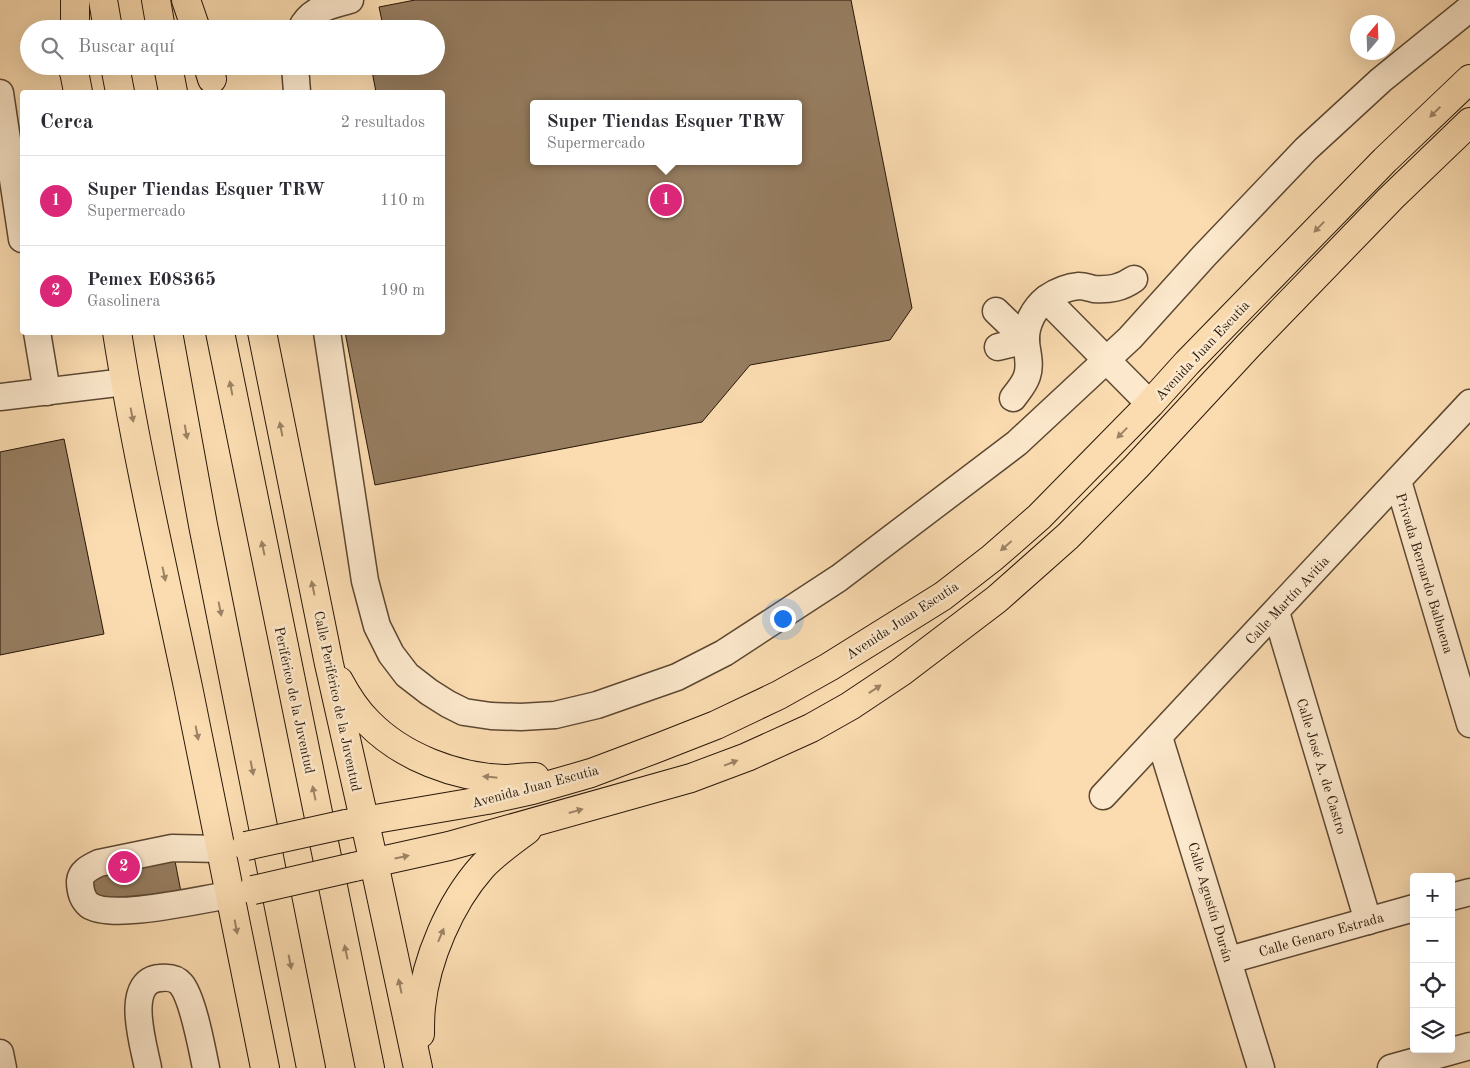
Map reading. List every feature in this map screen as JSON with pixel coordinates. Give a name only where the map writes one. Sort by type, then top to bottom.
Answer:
[{"type":"main road","points":[[61,0],[64,20]]},
{"type":"main road","points":[[75,0],[75,20]]},
{"type":"main road","points":[[103,0],[106,20]]},
{"type":"main road","points":[[156,0],[159,20]]},
{"type":"main road","points":[[186,0],[193,20]]},
{"type":"main road","points":[[196,0],[200,20]]},
{"type":"main road","points":[[117,75],[120,90]]},
{"type":"main road","points":[[170,75],[173,90]]},
{"type":"main road","name":"Avenida Juan Escutia","points":[[233,848],[355,823],[487,800],[532,790],[591,773],[716,725],[779,696],[830,667],[943,596],[1040,517],[1378,167],[1470,79]]},
{"type":"main road","points":[[241,892],[449,846],[692,778],[812,728],[850,706],[901,672],[997,600],[1068,536],[1136,467],[1248,346],[1384,205],[1470,122]]},
{"type":"main road","points":[[117,335],[125,382],[233,848],[241,892],[265,1068]]},
{"type":"main road","points":[[169,335],[204,534],[311,1068]]},
{"type":"main road","name":"Periférico de la Juventud","points":[[221,335],[370,1068]]},
{"type":"main road","name":"Calle Periférico de la Juventud","points":[[263,335],[329,664],[355,823],[364,865],[418,1068]]},
{"type":"main road","points":[[329,664],[349,699],[368,722],[392,743],[424,761],[474,775],[504,779],[591,773]]},
{"type":"main road","points":[[830,667],[850,706]]},
{"type":"main road","points":[[418,1068],[421,1006],[427,973],[440,937],[452,912],[482,867],[503,848],[538,822]]},
{"type":"street","points":[[306,20],[319,9],[350,0]]},
{"type":"street","points":[[327,335],[365,581],[377,626],[391,654],[407,675],[429,692],[464,712],[491,716],[555,715],[597,705],[677,677],[724,653],[839,578],[1018,443],[1130,338],[1204,256],[1306,149],[1381,80],[1470,8]]},
{"type":"street","points":[[296,75],[297,90]]},
{"type":"street","points":[[0,93],[13,122],[20,213]]},
{"type":"street","points":[[1012,398],[1023,385],[1027,375],[1029,358],[1026,340],[1029,324],[1036,309],[1046,299],[1063,289],[1079,286],[1113,289],[1125,285],[1134,278]]},
{"type":"street","points":[[1046,299],[1150,404]]},
{"type":"street","points":[[996,311],[1026,340]]},
{"type":"street","points":[[38,335],[48,392]]},
{"type":"street","points":[[998,347],[1026,340]]},
{"type":"street","points":[[0,397],[125,382]]},
{"type":"street","name":"Calle Martín Avitia","points":[[1103,796],[1470,403]]},
{"type":"street","name":"Privada Bernardo Balbuena","points":[[1398,480],[1470,724]]},
{"type":"street","name":"Calle José A. de Castro","points":[[1276,612],[1368,921]]},
{"type":"street","name":"Calle Agustín Durán","points":[[1159,737],[1261,1068]]},
{"type":"street","points":[[233,848],[172,848],[99,863],[84,872],[81,877],[81,890],[83,899],[91,906],[101,909],[120,910],[143,909],[241,892]]},
{"type":"street","points":[[1455,896],[1470,892]]},
{"type":"street","name":"Calle Genaro Estrada","points":[[1229,960],[1410,909]]},
{"type":"street","points":[[148,1068],[139,1020],[138,1001],[141,991],[147,982],[156,978],[167,977],[175,979],[181,984],[188,995],[201,1041],[206,1068]]},
{"type":"street","points":[[1391,1068],[1470,1046]]},
{"type":"street","points":[[0,1053],[3,1068]]},
{"type":"building","points":[[415,0],[851,0],[912,308],[890,340],[750,365],[702,422],[375,485],[346,335],[445,335],[445,90],[376,90],[373,75],[445,75],[445,20],[382,20],[379,7]]},
{"type":"building","points":[[64,439],[104,634],[0,655],[0,452]]},
{"type":"building","points":[[175,861],[181,892],[98,906],[92,876]]},
{"type":"place","name":"Super Tiendas Esquer TRW","points":[[666,200]]},
{"type":"place","name":"Pemex E08365","points":[[124,867]]}]
